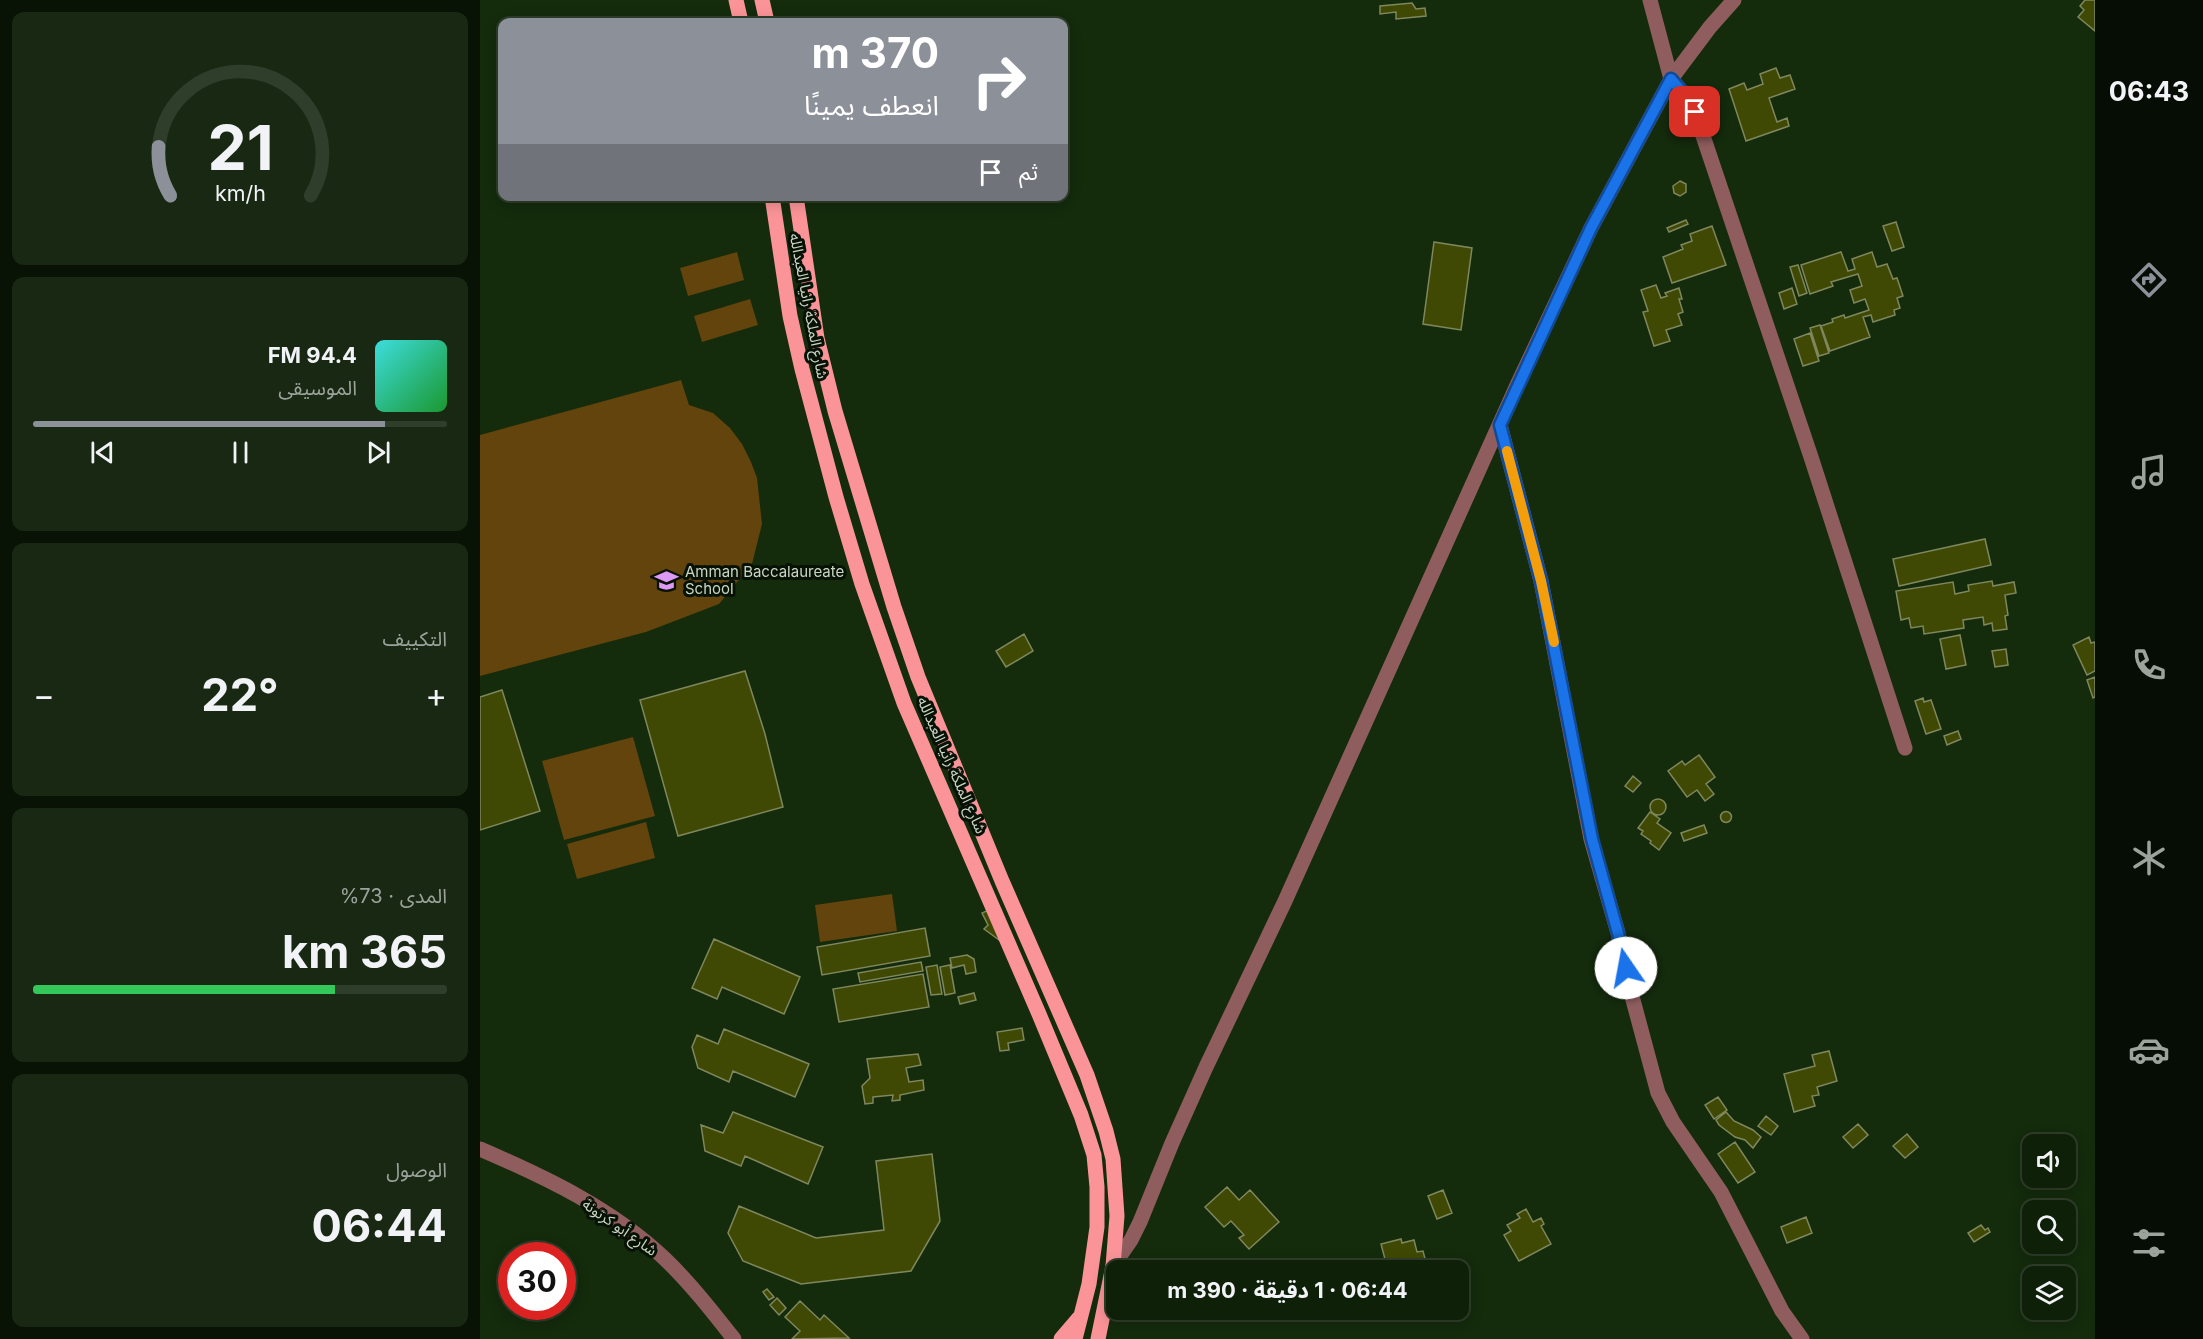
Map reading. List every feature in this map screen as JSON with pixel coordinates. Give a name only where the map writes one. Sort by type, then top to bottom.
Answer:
[{"type":"main road","points":[[736,0],[740,18]]},
{"type":"main road","points":[[762,0],[766,18]]},
{"type":"main road","name":"شارع الملكة رانيا العبدالله","points":[[773,201],[790,316],[801,369],[862,584],[904,703],[1039,1014],[1081,1115],[1094,1155],[1097,1227],[1089,1284],[1075,1339]]},
{"type":"main road","name":"شارع الملكة رانيا العبدالله","points":[[797,201],[817,338],[835,411],[894,607],[918,677],[1002,881],[1078,1054],[1106,1131],[1113,1159],[1117,1197],[1113,1260]]},
{"type":"main road","points":[[1104,1339],[1106,1308]]},
{"type":"main road","name":"شارع الملكة رانيا العبدالله","points":[[1098,1339],[1106,1308]]},
{"type":"main road","points":[[1061,1339],[1081,1316]]},
{"type":"street","points":[[1650,0],[1671,79],[1689,100],[1695,112],[1811,457],[1905,748]]},
{"type":"street","points":[[1117,1260],[1140,1222],[1198,1086],[1290,890],[1591,228],[1671,79],[1710,27],[1734,0]]},
{"type":"street","points":[[1500,425],[1541,581],[1592,839],[1658,1093],[1673,1122],[1721,1192],[1782,1311],[1802,1339]]},
{"type":"street","name":"شارع أبو كرتونة","points":[[480,1149],[545,1178],[628,1228],[665,1259],[734,1339]]},
{"type":"shaded area","points":[[737,252],[744,280],[688,296],[680,268]]},
{"type":"shaded area","points":[[750,299],[758,325],[702,342],[694,316]]},
{"type":"shaded area","points":[[681,380],[689,405],[713,413],[730,428],[742,444],[751,462],[757,478],[762,524],[752,564],[719,604],[646,632],[480,676],[480,435]]},
{"type":"shaded area","points":[[633,737],[655,816],[564,840],[542,761]]},
{"type":"shaded area","points":[[646,822],[655,858],[577,879],[567,844]]},
{"type":"shaded area","points":[[892,894],[897,931],[820,942],[815,905]]},
{"type":"building","points":[[2085,0],[2095,0],[2095,31],[2078,17],[2084,10],[2080,6]]},
{"type":"building","points":[[1412,3],[1416,9],[1425,8],[1426,16],[1396,19],[1396,12],[1380,14],[1380,6]]},
{"type":"building","points":[[1776,68],[1780,78],[1790,75],[1795,89],[1769,98],[1777,122],[1787,118],[1789,126],[1746,141],[1729,89],[1744,83],[1747,90],[1763,84],[1760,74]]},
{"type":"building","points":[[1680,181],[1686,184],[1686,192],[1680,196],[1674,193],[1673,186]]},
{"type":"building","points":[[1686,220],[1688,224],[1669,232],[1667,228]]},
{"type":"building","points":[[1896,222],[1904,247],[1892,251],[1883,226]]},
{"type":"building","points":[[1712,226],[1726,265],[1672,283],[1663,257],[1683,249],[1681,245],[1692,241],[1690,234]]},
{"type":"building","points":[[1434,242],[1472,248],[1461,330],[1423,324]]},
{"type":"building","points":[[1841,252],[1848,271],[1855,269],[1852,259],[1872,252],[1877,267],[1887,264],[1893,279],[1897,278],[1903,296],[1897,298],[1900,308],[1894,310],[1895,315],[1873,322],[1871,315],[1863,317],[1870,337],[1830,351],[1821,326],[1844,315],[1845,318],[1869,310],[1865,299],[1854,303],[1850,290],[1862,286],[1858,274],[1831,282],[1833,286],[1810,294],[1801,265]]},
{"type":"building","points":[[1798,265],[1807,293],[1799,296],[1790,267]]},
{"type":"building","points":[[1656,285],[1661,298],[1667,296],[1665,293],[1679,288],[1682,299],[1679,299],[1683,312],[1678,314],[1682,325],[1666,330],[1670,341],[1654,346],[1643,312],[1648,311],[1641,290]]},
{"type":"building","points":[[1792,288],[1797,304],[1784,309],[1779,293]]},
{"type":"building","points":[[1820,325],[1829,353],[1819,356],[1810,328]]},
{"type":"building","points":[[1810,333],[1819,361],[1803,366],[1794,339]]},
{"type":"building","points":[[1985,539],[1991,565],[1899,586],[1893,559]]},
{"type":"building","points":[[1992,581],[1993,586],[2014,582],[2016,593],[2005,595],[2008,615],[2005,616],[2007,629],[1993,631],[1992,623],[1984,625],[1983,617],[1963,620],[1964,628],[1924,634],[1923,626],[1911,628],[1909,618],[1901,620],[1896,591],[1953,582],[1955,594],[1969,591],[1968,585]]},
{"type":"building","points":[[1024,634],[1033,651],[1006,667],[996,651]]},
{"type":"building","points":[[1960,635],[1966,665],[1946,669],[1940,639]]},
{"type":"building","points":[[2089,637],[2091,643],[2095,642],[2095,671],[2087,675],[2073,645]]},
{"type":"building","points":[[2006,649],[2008,665],[1995,667],[1992,651]]},
{"type":"building","points":[[745,671],[765,734],[783,807],[678,836],[640,700]]},
{"type":"building","points":[[2095,677],[2095,697],[2093,698],[2087,680]]},
{"type":"building","points":[[502,690],[540,811],[480,830],[480,697]]},
{"type":"building","points":[[1923,698],[1924,702],[1931,700],[1941,729],[1926,734],[1915,701]]},
{"type":"building","points":[[1958,731],[1961,739],[1947,745],[1944,736]]},
{"type":"building","points":[[1699,755],[1715,777],[1706,784],[1714,794],[1705,801],[1697,790],[1687,797],[1668,771],[1682,761],[1685,765]]},
{"type":"building","points":[[1633,776],[1641,783],[1633,792],[1625,786]]},
{"type":"building","points":[[1658,799],[1666,807],[1658,815],[1650,807]]},
{"type":"building","points":[[1726,811],[1732,817],[1726,823],[1720,817]]},
{"type":"building","points":[[1650,812],[1660,819],[1657,823],[1671,833],[1659,850],[1641,834],[1643,831],[1638,828]]},
{"type":"building","points":[[1704,825],[1707,833],[1684,841],[1681,833]]},
{"type":"building","points":[[993,908],[1006,945],[984,929],[988,925],[982,913]]},
{"type":"building","points":[[925,928],[930,956],[822,975],[817,947]]},
{"type":"building","points":[[714,939],[800,977],[784,1014],[722,987],[717,999],[692,988]]},
{"type":"building","points":[[967,955],[974,959],[976,972],[966,974],[964,965],[952,968],[950,958]]},
{"type":"building","points":[[921,962],[923,971],[860,982],[858,973]]},
{"type":"building","points":[[937,965],[942,994],[931,995],[926,967]]},
{"type":"building","points":[[950,965],[955,993],[945,995],[940,967]]},
{"type":"building","points":[[923,974],[929,1007],[839,1022],[833,989]]},
{"type":"building","points":[[974,993],[976,1000],[960,1004],[958,997]]},
{"type":"building","points":[[1022,1028],[1024,1040],[1008,1043],[1009,1050],[1000,1051],[997,1032]]},
{"type":"building","points":[[724,1029],[809,1064],[795,1097],[733,1071],[729,1082],[698,1068],[692,1047],[697,1035],[718,1044]]},
{"type":"building","points":[[1829,1051],[1837,1081],[1817,1087],[1819,1095],[1812,1096],[1815,1106],[1794,1112],[1784,1074],[1815,1066],[1812,1055]]},
{"type":"building","points":[[918,1054],[921,1065],[906,1068],[909,1082],[923,1080],[924,1090],[900,1095],[900,1100],[892,1101],[893,1095],[873,1097],[873,1103],[865,1104],[862,1086],[870,1078],[867,1059]]},
{"type":"building","points":[[1718,1097],[1727,1110],[1714,1119],[1705,1105]]},
{"type":"building","points":[[733,1112],[823,1147],[808,1184],[745,1156],[741,1166],[705,1151],[701,1125],[723,1133]]},
{"type":"building","points":[[1726,1112],[1734,1121],[1753,1130],[1761,1137],[1753,1148],[1745,1140],[1735,1137],[1719,1125],[1716,1120]]},
{"type":"building","points":[[1766,1116],[1778,1126],[1771,1135],[1758,1126]]},
{"type":"building","points":[[1858,1124],[1868,1135],[1853,1148],[1843,1137]]},
{"type":"building","points":[[1907,1134],[1918,1147],[1905,1158],[1893,1146]]},
{"type":"building","points":[[1735,1142],[1755,1172],[1738,1183],[1718,1154]]},
{"type":"building","points":[[932,1154],[940,1221],[911,1271],[801,1284],[743,1261],[728,1233],[739,1206],[816,1238],[884,1230],[876,1161]]},
{"type":"building","points":[[1227,1187],[1239,1200],[1250,1190],[1279,1222],[1249,1249],[1239,1238],[1244,1235],[1231,1221],[1224,1227],[1205,1207]]},
{"type":"building","points":[[1443,1190],[1452,1213],[1437,1219],[1428,1196]]},
{"type":"building","points":[[1526,1209],[1533,1222],[1541,1218],[1544,1224],[1541,1226],[1551,1244],[1519,1261],[1504,1235],[1511,1231],[1507,1225],[1520,1218],[1517,1214]]},
{"type":"building","points":[[1806,1217],[1812,1233],[1787,1243],[1781,1227]]},
{"type":"building","points":[[1981,1225],[1985,1230],[1988,1228],[1990,1232],[1974,1242],[1968,1233]]},
{"type":"building","points":[[1401,1239],[1402,1243],[1414,1240],[1417,1252],[1423,1251],[1425,1260],[1385,1260],[1381,1244]]},
{"type":"building","points":[[767,1289],[774,1297],[769,1300],[763,1292]]},
{"type":"building","points":[[777,1298],[786,1308],[779,1315],[770,1305]]},
{"type":"building","points":[[800,1301],[820,1320],[824,1315],[849,1338],[792,1339],[800,1331],[785,1317]]},
{"type":"slow traffic","points":[[1507,451],[1541,581],[1554,642]]},
{"type":"place","name":"Amman Baccalaureate School","points":[[667,580]]},
{"type":"route","points":[[1626,968],[1592,839],[1541,581],[1500,425],[1591,228],[1671,79],[1689,100],[1695,112]]}]
